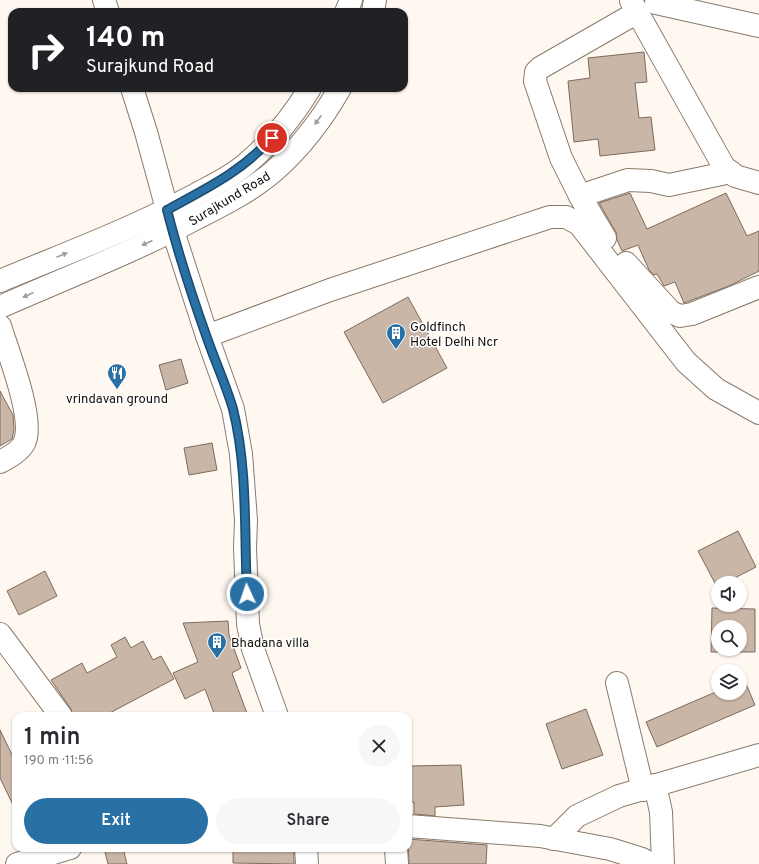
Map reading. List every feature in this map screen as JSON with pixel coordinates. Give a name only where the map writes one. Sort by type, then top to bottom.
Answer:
[{"type":"street","points":[[656,4],[759,26]]},
{"type":"street","points":[[759,183],[735,176],[724,167],[633,7],[536,72],[535,81],[561,158],[580,196],[603,236],[616,253],[670,312],[680,316],[692,314],[759,287]]},
{"type":"street","points":[[133,92],[173,231],[234,416],[241,454],[246,520],[245,548],[248,624],[253,649],[276,712]]},
{"type":"street","name":"Surajkund Road","points":[[0,281],[167,210],[220,182],[245,165],[262,149],[282,127],[307,92]]},
{"type":"street","name":"Surajkund Road","points":[[0,307],[173,231],[216,208],[273,172],[288,158],[311,132],[337,92]]},
{"type":"street","points":[[580,196],[628,180],[651,181],[669,185],[731,172]]},
{"type":"street","points":[[207,336],[353,282],[550,217],[566,217],[579,224],[686,362],[716,389],[759,412]]},
{"type":"street","points":[[0,326],[23,400],[28,428],[25,442],[15,453],[0,462]]},
{"type":"street","points":[[0,634],[58,712]]},
{"type":"street","points":[[617,683],[649,788],[661,812],[663,864]]},
{"type":"street","points":[[554,839],[577,816],[619,796],[759,755]]},
{"type":"street","points":[[412,826],[540,836],[610,849],[642,859],[651,864]]},
{"type":"street","points":[[18,864],[57,852]]},
{"type":"street","points":[[306,852],[307,864]]},
{"type":"street","points":[[396,852],[397,864]]},
{"type":"building","points":[[644,52],[647,82],[635,83],[639,118],[651,117],[655,150],[600,156],[598,139],[574,142],[568,81],[590,78],[588,58]]},
{"type":"building","points":[[630,193],[647,229],[726,193],[747,236],[759,231],[759,271],[729,286],[684,303],[675,282],[664,286],[657,274],[654,275],[649,270],[638,245],[622,251],[617,240],[616,232],[599,203]]},
{"type":"building","name":"Goldfinch Hotel Delhi Ncr","points":[[408,297],[447,368],[383,403],[344,332]]},
{"type":"building","points":[[181,359],[188,383],[166,390],[159,365]]},
{"type":"building","points":[[0,391],[13,415],[14,430],[12,439],[0,446]]},
{"type":"building","points":[[212,443],[217,470],[189,475],[184,448]]},
{"type":"building","points":[[738,531],[756,567],[739,576],[711,576],[698,551]]},
{"type":"building","points":[[45,571],[57,596],[19,615],[7,591]]},
{"type":"building","points":[[747,609],[755,609],[755,652],[747,652],[747,620],[712,620],[712,612],[747,612]]},
{"type":"building","points":[[228,621],[229,635],[241,668],[232,673],[247,712],[214,712],[205,689],[185,699],[173,673],[198,662],[183,623]]},
{"type":"building","points":[[125,637],[131,648],[143,641],[153,660],[161,656],[174,679],[112,712],[72,712],[51,680],[82,663],[87,673],[117,657],[111,645]]},
{"type":"building","points":[[747,686],[755,705],[657,747],[646,722],[711,694],[711,700],[747,700]]},
{"type":"building","points":[[586,709],[603,755],[562,769],[546,724]]},
{"type":"building","points":[[0,730],[12,755],[12,803],[0,778]]},
{"type":"building","points":[[461,765],[464,805],[435,807],[435,816],[414,814],[414,802],[412,802],[412,766]]},
{"type":"building","points":[[412,839],[487,845],[486,864],[409,864],[409,852],[412,852]]},
{"type":"building","points":[[105,852],[124,852],[127,864],[108,864]]},
{"type":"building","points":[[233,852],[294,852],[294,864],[233,863]]},
{"type":"place","name":"Goldfinch Hotel Delhi Ncr","points":[[396,350]]},
{"type":"place","name":"vrindavan ground","points":[[117,390]]},
{"type":"place","name":"Bhadana villa","points":[[217,659]]},
{"type":"route","points":[[247,594],[245,548],[246,520],[241,454],[233,409],[207,336],[167,210],[220,182],[245,165],[272,138]]}]
